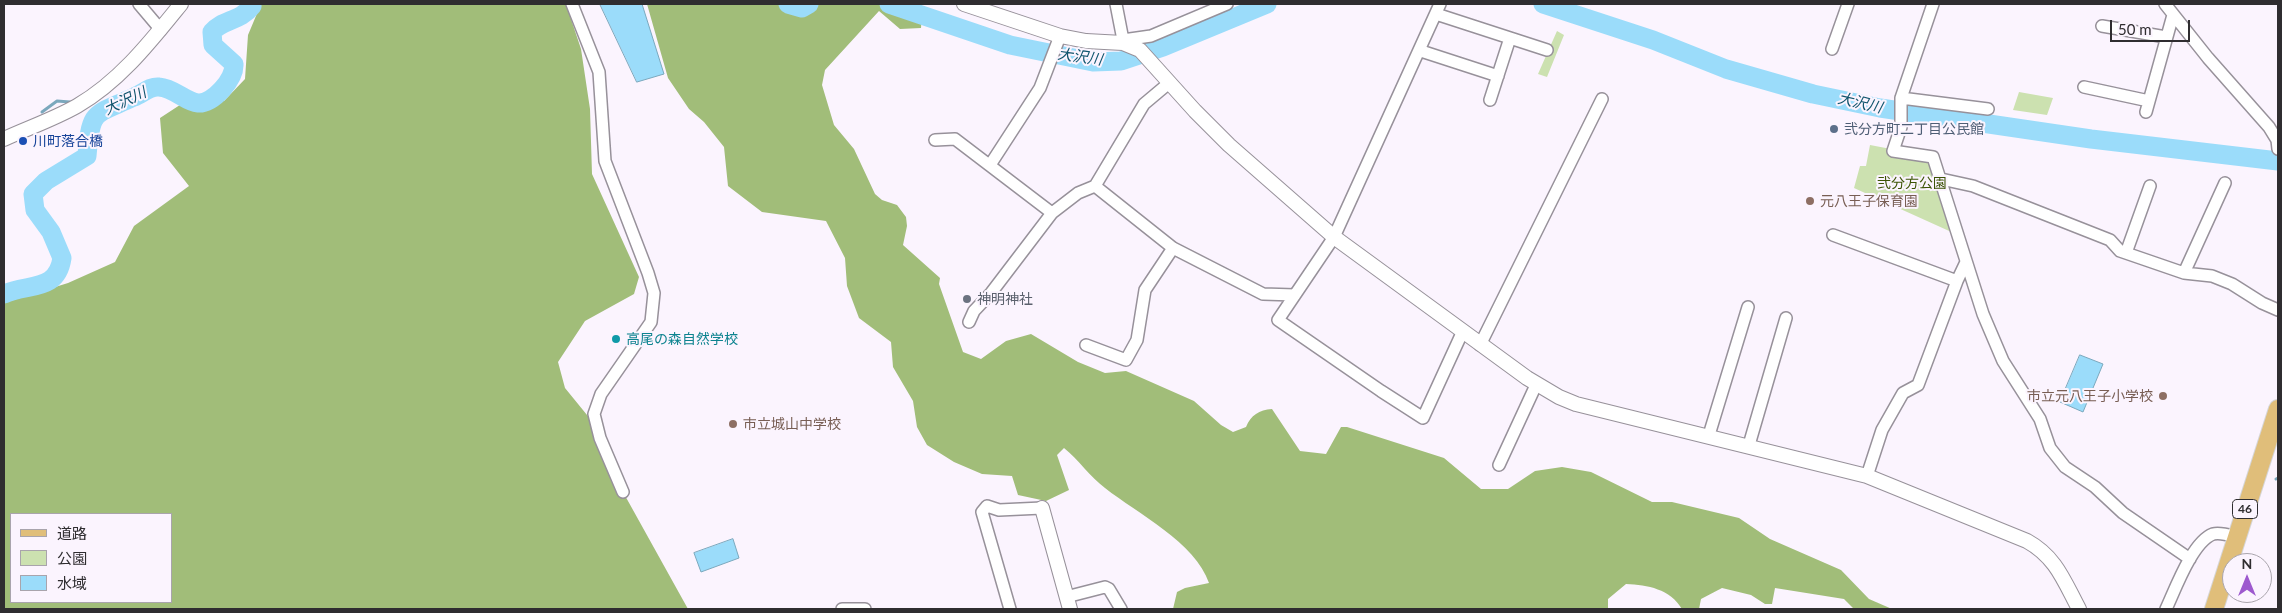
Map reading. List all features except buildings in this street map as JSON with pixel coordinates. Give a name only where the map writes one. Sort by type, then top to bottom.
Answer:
[{"type":"main road","name":"46","points":[[2214,609],[2278,409]]},
{"type":"street","points":[[139,4],[161,30]]},
{"type":"street","points":[[4,139],[78,105],[108,83],[137,56],[161,30],[181,4]]},
{"type":"street","points":[[572,4],[599,72],[605,161],[648,273],[654,294],[651,322],[601,394],[594,414],[600,438],[623,492]]},
{"type":"street","points":[[964,4],[1059,40],[1127,43],[1151,36],[1227,4]]},
{"type":"street","points":[[1116,4],[1127,43],[1151,61],[1169,83],[1229,145],[1334,237],[1462,333],[1536,385],[1576,404],[1709,435],[1867,476],[2028,541],[2042,549],[2054,563],[2079,609]]},
{"type":"street","points":[[1832,50],[1848,4]]},
{"type":"street","points":[[1933,4],[1901,100],[1901,120],[1893,151],[1933,157],[1983,314],[2004,361],[2040,419],[2050,448],[2065,467],[2095,487],[2123,514],[2190,559]]},
{"type":"street","points":[[2165,4],[2208,58],[2269,127],[2277,140],[2278,149]]},
{"type":"street","points":[[1462,333],[1424,418],[1381,391],[1278,320],[1334,237],[1421,50],[1438,9],[1510,38],[1547,50]]},
{"type":"street","points":[[2084,87],[2148,106],[2172,15]]},
{"type":"street","points":[[2102,26],[2166,37]]},
{"type":"street","points":[[1490,100],[1510,38]]},
{"type":"street","points":[[990,165],[1040,88],[1059,40]]},
{"type":"street","points":[[1421,50],[1498,76]]},
{"type":"street","points":[[969,322],[974,311],[991,293],[1052,212],[1078,193],[1094,186],[1144,104],[1169,83]]},
{"type":"street","points":[[1480,346],[1602,99]]},
{"type":"street","points":[[1901,100],[1988,109]]},
{"type":"street","points":[[935,140],[955,139],[1052,212]]},
{"type":"street","points":[[1941,178],[1973,186],[2110,240],[2120,251],[2126,254],[2184,273],[2212,276],[2232,284],[2262,303],[2278,310]]},
{"type":"street","points":[[2184,273],[2225,183]]},
{"type":"street","points":[[1094,186],[1173,248],[1264,294],[1295,295]]},
{"type":"street","points":[[2126,254],[2150,186]]},
{"type":"street","points":[[1833,235],[1957,281]]},
{"type":"street","points":[[1086,345],[1126,360],[1136,340],[1145,290],[1173,248]]},
{"type":"street","points":[[1867,476],[1882,430],[1903,393],[1918,385],[1966,262]]},
{"type":"street","points":[[1709,435],[1748,307]]},
{"type":"street","points":[[1749,445],[1786,318]]},
{"type":"street","points":[[1499,464],[1536,385]]},
{"type":"street","points":[[1010,609],[982,512],[986,506],[999,510],[1042,508],[1068,603],[1105,587],[1109,589],[1121,609]]},
{"type":"street","points":[[2166,609],[2190,559],[2201,543],[2213,534],[2236,537]]},
{"type":"street","points":[[842,609],[865,609]]},
{"type":"green space","points":[[261,4],[566,4],[581,49],[590,109],[592,174],[639,277],[634,294],[585,321],[558,362],[565,388],[596,426],[623,492],[688,609],[4,609],[4,303],[68,283],[115,262],[134,226],[189,186],[163,153],[160,118],[186,101],[224,101],[245,79],[248,35]]},
{"type":"green space","points":[[647,4],[900,4],[922,12],[921,28],[900,29],[879,11],[825,70],[822,85],[834,125],[854,149],[875,194],[882,200],[897,205],[906,217],[907,226],[903,245],[940,278],[939,284],[963,352],[981,359],[1006,341],[1031,334],[1078,362],[1105,373],[1126,371],[1194,401],[1221,425],[1233,432],[1246,427],[1250,419],[1256,414],[1272,409],[1300,451],[1326,454],[1341,427],[1347,427],[1444,458],[1481,489],[1508,489],[1535,471],[1562,467],[1591,472],[1652,502],[1672,502],[1739,518],[1770,539],[1841,570],[1869,599],[1892,609],[1854,609],[1844,599],[1775,588],[1772,604],[1765,604],[1751,595],[1722,588],[1701,599],[1699,609],[1682,609],[1671,597],[1658,589],[1626,584],[1608,599],[1608,609],[1173,609],[1177,592],[1185,588],[1209,583],[1202,568],[1179,542],[1100,484],[1064,448],[1057,455],[1069,490],[1046,501],[1018,495],[1012,476],[982,474],[954,462],[927,445],[917,427],[913,401],[893,367],[891,342],[859,318],[847,286],[845,258],[826,221],[762,212],[728,186],[724,147],[704,122],[689,109],[668,78]]},
{"type":"green space","points":[[1557,31],[1564,35],[1547,77],[1538,74]]},
{"type":"green space","points":[[2019,92],[2053,98],[2047,115],[2013,110]]},
{"type":"green space","name":"弐分方公園","points":[[1870,145],[1933,157],[1958,235],[1854,188],[1860,166],[1866,166]]},
{"type":"water","points":[[600,4],[642,4],[664,74],[637,82]]},
{"type":"water","points":[[2080,355],[2103,364],[2083,412],[2060,402]]},
{"type":"water","points":[[733,539],[739,558],[701,572],[694,553]]},
{"type":"waterway","name":"大沢川","points":[[4,294],[41,285],[54,276],[59,269],[62,258],[51,232],[35,210],[33,194],[46,181],[87,156],[90,130],[97,116],[156,87],[170,90],[198,103],[204,102],[216,95],[231,77],[234,64],[213,45],[212,32],[221,25],[242,15],[252,6],[251,4]]},
{"type":"waterway","name":"大沢川","points":[[788,4],[802,8],[809,4]]},
{"type":"waterway","name":"大沢川","points":[[889,4],[1010,45],[1093,62],[1121,61],[1163,47],[1267,4]]},
{"type":"waterway","name":"大沢川","points":[[1543,4],[1653,40],[1726,69],[1813,94],[1880,108],[2091,139],[2278,161]]},
{"type":"waterway","points":[[42,112],[57,101],[70,102]]},
{"type":"waterway","name":"大沢川","points":[[1909,109],[1909,114]]},
{"type":"place","name":"弐分方町二丁目公民館","points":[[1834,129]]},
{"type":"place","name":"川町落合橋","points":[[23,141]]},
{"type":"place","name":"元八王子保育園","points":[[1810,201]]},
{"type":"place","name":"神明神社","points":[[967,299]]},
{"type":"place","name":"高尾の森自然学校","points":[[616,339]]},
{"type":"place","name":"市立元八王子小学校","points":[[2163,396]]},
{"type":"place","name":"市立城山中学校","points":[[733,424]]}]
